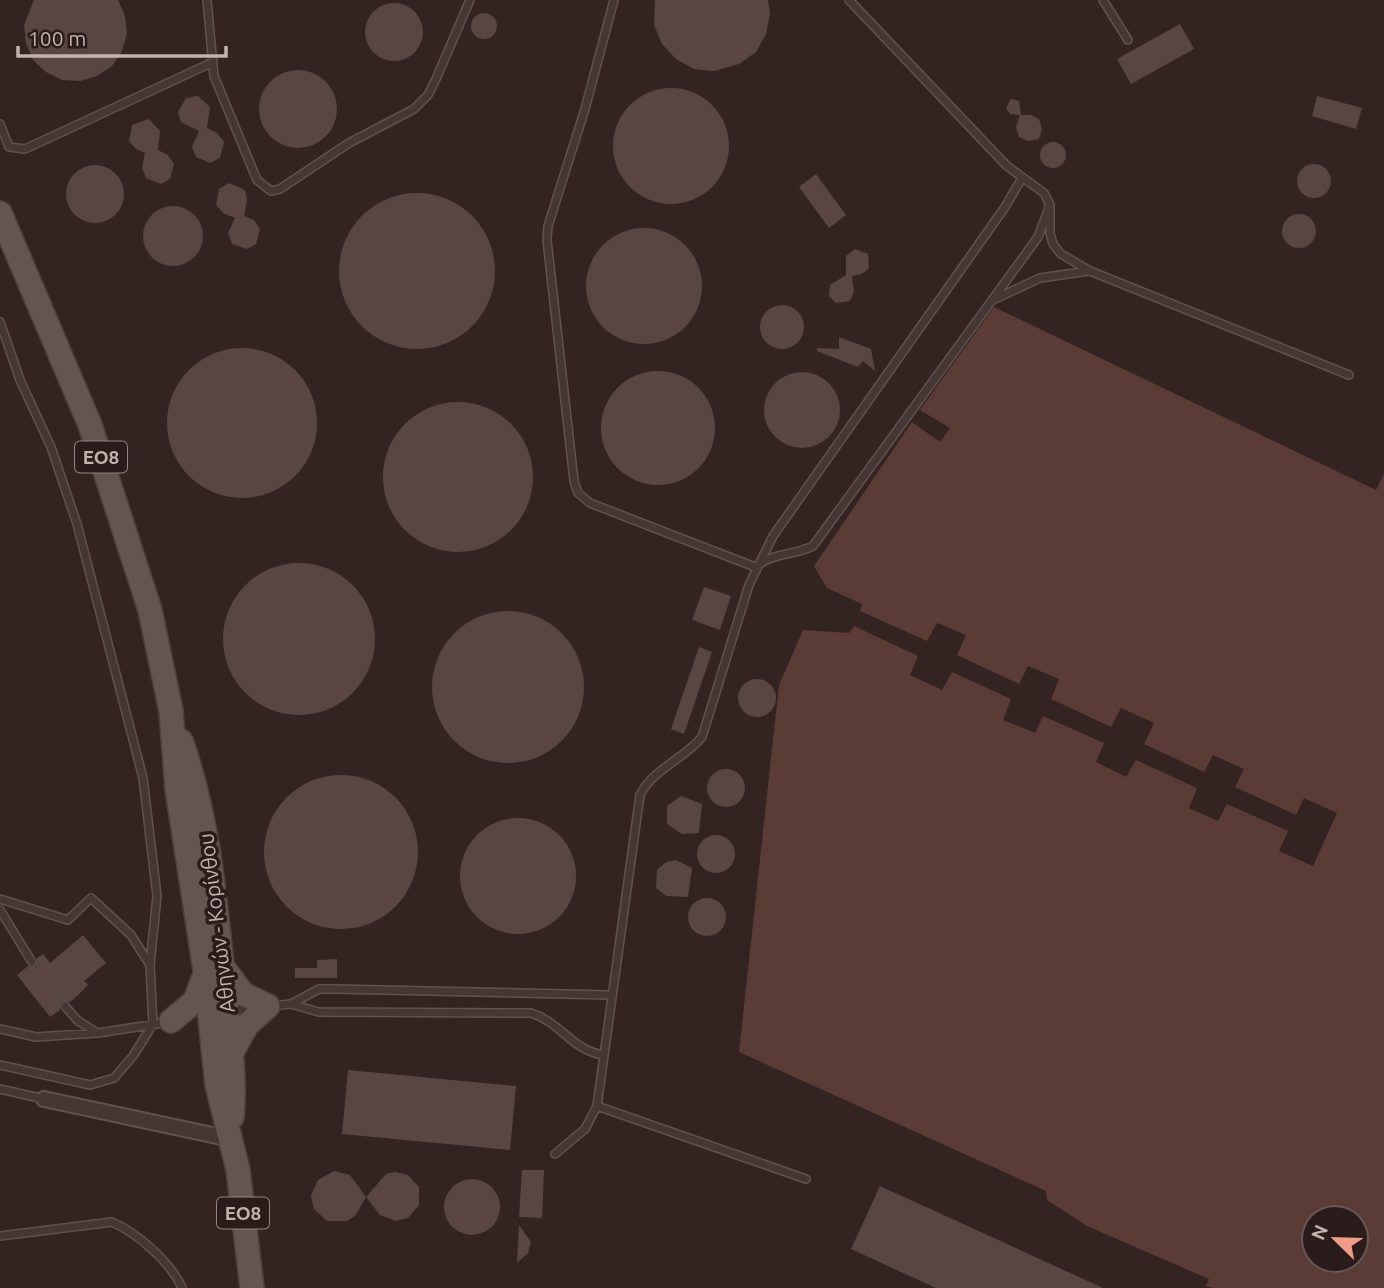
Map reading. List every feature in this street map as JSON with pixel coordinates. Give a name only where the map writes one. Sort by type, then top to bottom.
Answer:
[{"type":"main road","name":"Αθηνών - Κορίνθου","points":[[0,213],[90,425],[150,610],[171,711],[198,788],[209,854],[213,968],[223,1052],[217,1086],[238,1170],[252,1288]]},
{"type":"main road","points":[[162,1023],[195,1001],[213,968],[243,993],[279,1005]]},
{"type":"main road","points":[[162,1023],[198,1031],[223,1052],[247,1025],[279,1005]]},
{"type":"street","points":[[44,1099],[231,1139]]},
{"type":"lane","points":[[207,0],[211,64],[257,180],[271,191],[280,189],[349,143],[414,109],[428,94],[436,79],[470,0]]},
{"type":"lane","points":[[614,0],[585,109],[548,226],[547,240],[574,481],[578,493],[590,503],[755,568]]},
{"type":"lane","points":[[849,0],[1021,178],[1044,192],[1051,205],[1050,233],[1053,244],[1061,254],[1090,271],[1349,375]]},
{"type":"lane","points":[[1103,0],[1128,40]]},
{"type":"lane","points":[[0,124],[9,147],[25,149],[211,64]]},
{"type":"lane","points":[[555,1154],[575,1140],[593,1118],[597,1106],[610,995],[640,794],[647,781],[692,750],[702,737],[755,568],[773,536],[1005,207],[1021,178]]},
{"type":"lane","points":[[755,568],[775,554],[804,551],[823,537],[1045,227],[1051,205]]},
{"type":"lane","points":[[986,308],[1001,295],[1040,278],[1090,271]]},
{"type":"lane","points":[[0,322],[20,380],[51,447],[78,524],[143,778],[157,896],[150,965],[162,1023]]},
{"type":"lane","points":[[0,899],[68,920],[91,898],[131,935],[150,965]]},
{"type":"lane","points":[[0,910],[32,962]]},
{"type":"lane","points":[[0,1029],[36,1037],[98,1033],[279,1005],[319,989],[610,995]]},
{"type":"lane","points":[[279,1005],[319,1012],[531,1013],[556,1024],[575,1046],[604,1055]]},
{"type":"lane","points":[[65,1006],[77,1020],[98,1033]]},
{"type":"lane","points":[[0,1065],[90,1085],[114,1078],[162,1023]]},
{"type":"lane","points":[[0,1089],[44,1099]]},
{"type":"lane","points":[[597,1106],[806,1179]]},
{"type":"lane","points":[[0,1236],[112,1222],[126,1228],[145,1245],[182,1288]]},
{"type":"shaded area","points":[[994,307],[1376,490],[1384,474],[1384,1288],[1206,1286],[1209,1279],[1087,1226],[1047,1200],[1046,1191],[739,1052],[779,685],[803,630],[849,633],[854,626],[918,656],[910,675],[942,690],[952,672],[1011,699],[1003,720],[1035,733],[1043,716],[1104,743],[1096,762],[1126,777],[1136,760],[1197,788],[1189,808],[1218,821],[1227,804],[1288,831],[1279,851],[1313,866],[1337,813],[1304,798],[1296,815],[1235,787],[1244,769],[1213,755],[1204,772],[1144,744],[1154,723],[1121,708],[1111,727],[1051,699],[1059,679],[1028,666],[1019,684],[957,655],[966,635],[937,623],[927,641],[860,611],[862,604],[827,588],[814,566],[912,422],[940,442],[950,428],[920,410]]},
{"type":"building","points":[[34,0],[118,0],[125,16],[127,34],[122,51],[112,66],[97,76],[80,81],[62,80],[46,72],[33,60],[26,43],[24,25]]},
{"type":"building","points":[[655,0],[768,0],[770,14],[766,34],[756,52],[739,64],[714,71],[694,69],[676,59],[662,44],[654,25]]},
{"type":"building","points":[[394,3],[405,5],[418,16],[423,32],[421,43],[410,56],[394,61],[383,59],[370,48],[365,32],[367,21],[378,8]]},
{"type":"building","points":[[484,13],[493,17],[497,26],[493,35],[484,39],[475,35],[471,26],[475,17]]},
{"type":"building","points":[[1180,24],[1194,49],[1131,84],[1117,59]]},
{"type":"building","points":[[298,70],[313,73],[326,81],[334,94],[337,109],[334,124],[326,137],[313,145],[298,148],[283,145],[270,137],[262,124],[259,109],[262,94],[270,81],[283,73]]},
{"type":"building","points":[[671,88],[693,92],[712,105],[725,124],[729,146],[725,168],[712,187],[693,200],[671,204],[649,200],[630,187],[617,168],[613,146],[617,124],[630,105],[649,92]]},
{"type":"building","points":[[198,96],[210,107],[207,128],[217,133],[224,142],[220,158],[210,163],[196,157],[192,147],[199,131],[181,122],[178,112],[186,98]]},
{"type":"building","points":[[1317,96],[1362,108],[1356,129],[1312,116]]},
{"type":"building","points":[[1011,99],[1019,101],[1021,115],[1031,115],[1039,119],[1042,129],[1039,139],[1028,141],[1019,137],[1016,127],[1020,115],[1010,114],[1006,108]]},
{"type":"building","points":[[149,119],[160,131],[158,150],[168,155],[174,164],[170,179],[161,184],[146,178],[142,168],[145,153],[136,149],[129,141],[132,125]]},
{"type":"building","points":[[1053,142],[1062,146],[1066,155],[1062,164],[1053,168],[1044,164],[1040,155],[1044,146]]},
{"type":"building","points":[[1314,164],[1326,169],[1331,181],[1326,193],[1314,198],[1302,193],[1297,181],[1302,169]]},
{"type":"building","points":[[95,165],[116,173],[124,194],[116,215],[95,223],[74,215],[66,194],[74,173]]},
{"type":"building","points":[[816,174],[846,215],[829,228],[799,187]]},
{"type":"building","points":[[229,183],[245,190],[247,200],[244,216],[254,220],[260,229],[256,244],[247,249],[232,244],[228,233],[235,218],[223,213],[216,205],[219,189]]},
{"type":"building","points":[[417,193],[447,199],[472,216],[489,241],[495,271],[489,301],[472,326],[447,343],[417,349],[387,343],[362,326],[345,301],[339,271],[345,241],[362,216],[387,199]]},
{"type":"building","points":[[173,206],[194,215],[203,236],[194,257],[173,266],[152,257],[143,236],[152,215]]},
{"type":"building","points":[[1299,214],[1311,219],[1316,231],[1311,243],[1299,248],[1287,243],[1282,231],[1287,219]]},
{"type":"building","points":[[644,228],[666,233],[685,245],[697,264],[702,286],[697,308],[685,327],[666,339],[644,344],[622,339],[603,327],[591,308],[586,286],[591,264],[603,245],[622,233]]},
{"type":"building","points":[[855,249],[868,254],[869,268],[862,274],[852,276],[854,292],[850,301],[836,303],[829,296],[830,285],[846,275],[846,256]]},
{"type":"building","points":[[782,305],[797,312],[804,327],[797,342],[782,349],[767,342],[760,327],[767,312]]},
{"type":"building","points":[[839,337],[871,349],[875,371],[863,361],[858,367],[817,351],[817,348],[839,349]]},
{"type":"building","points":[[242,348],[271,354],[295,370],[311,394],[317,423],[311,452],[295,476],[271,492],[242,498],[213,492],[189,476],[173,452],[167,423],[173,394],[189,370],[213,354]]},
{"type":"building","points":[[658,371],[680,375],[699,387],[711,406],[715,428],[711,450],[699,469],[680,481],[658,485],[636,481],[617,469],[605,450],[601,428],[605,406],[617,387],[636,375]]},
{"type":"building","points":[[802,372],[817,375],[829,383],[837,395],[840,410],[837,425],[829,437],[817,445],[802,448],[787,445],[775,437],[767,425],[764,410],[767,395],[775,383],[787,375]]},
{"type":"building","points":[[458,402],[487,408],[511,424],[527,448],[533,477],[527,506],[511,530],[487,546],[458,552],[429,546],[405,530],[389,506],[383,477],[389,448],[405,424],[429,408]]},
{"type":"building","points":[[299,563],[328,569],[352,586],[369,610],[375,639],[369,668],[352,692],[328,709],[299,715],[270,709],[246,692],[229,668],[223,639],[229,610],[246,586],[270,569]]},
{"type":"building","points":[[704,587],[731,596],[720,630],[692,620]]},
{"type":"building","points":[[508,611],[537,617],[562,633],[578,658],[584,687],[578,716],[562,741],[537,757],[508,763],[479,757],[454,741],[438,716],[432,687],[438,658],[454,633],[479,617]]},
{"type":"building","points":[[699,647],[712,652],[684,734],[671,729]]},
{"type":"building","points":[[757,679],[770,685],[776,698],[770,711],[757,717],[744,711],[738,698],[744,685]]},
{"type":"building","points":[[726,769],[739,775],[745,788],[739,801],[726,807],[713,801],[707,788],[713,775]]},
{"type":"building","points":[[341,775],[370,781],[395,798],[412,823],[418,852],[412,881],[395,906],[370,923],[341,929],[312,923],[287,906],[270,881],[264,852],[270,823],[287,798],[312,781]]},
{"type":"building","points":[[681,796],[702,804],[699,833],[682,834],[667,824],[667,806]]},
{"type":"building","points":[[518,818],[540,823],[559,835],[571,854],[576,876],[571,898],[559,917],[540,929],[518,934],[496,929],[477,917],[465,898],[460,876],[465,854],[477,835],[496,823]]},
{"type":"building","points":[[716,835],[730,840],[735,854],[730,868],[716,873],[702,868],[697,854],[702,840]]},
{"type":"building","points":[[676,860],[692,868],[688,897],[666,896],[656,888],[657,870],[666,862]]},
{"type":"building","points":[[707,898],[720,904],[726,917],[720,930],[707,936],[694,930],[688,917],[694,904]]},
{"type":"building","points":[[83,935],[106,963],[84,981],[88,985],[76,997],[70,1002],[61,1002],[60,1010],[50,1017],[17,975],[28,966],[36,967],[37,958],[43,954],[50,963]]},
{"type":"building","points":[[337,959],[337,978],[295,978],[295,968],[317,968],[317,960]]},
{"type":"building","points":[[348,1070],[516,1086],[510,1150],[342,1134]]},
{"type":"building","points":[[522,1170],[544,1170],[542,1218],[519,1217]]},
{"type":"building","points":[[334,1171],[350,1175],[366,1197],[355,1216],[347,1221],[327,1221],[314,1209],[311,1196],[318,1180]]},
{"type":"building","points":[[395,1172],[408,1175],[419,1187],[419,1205],[408,1218],[396,1221],[380,1215],[366,1197],[386,1174]]},
{"type":"building","points":[[466,1179],[478,1179],[492,1187],[500,1201],[498,1218],[492,1227],[478,1235],[466,1235],[449,1223],[444,1213],[444,1201],[456,1184]]},
{"type":"building","points":[[880,1186],[1103,1288],[936,1288],[851,1249]]},
{"type":"building","points":[[519,1225],[531,1242],[528,1253],[517,1263]]}]
